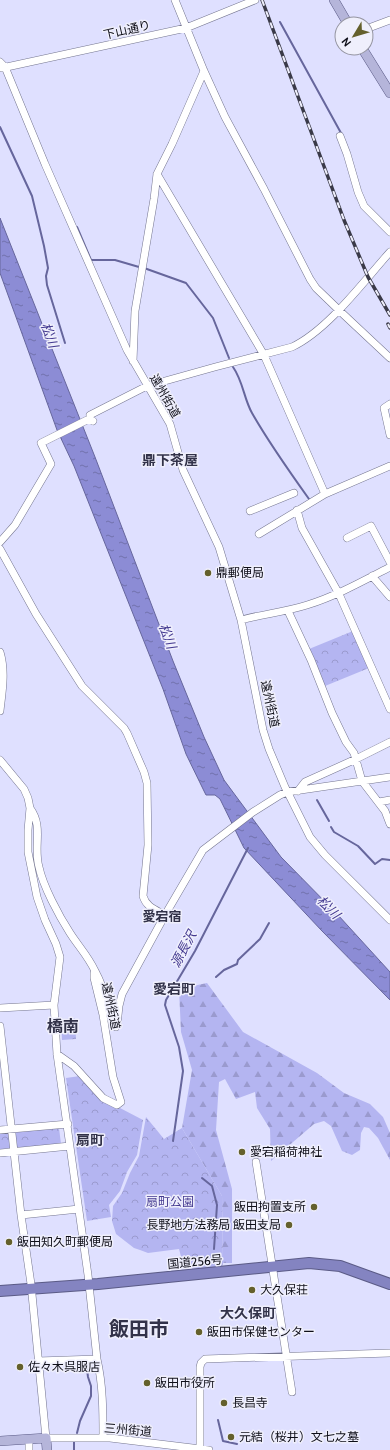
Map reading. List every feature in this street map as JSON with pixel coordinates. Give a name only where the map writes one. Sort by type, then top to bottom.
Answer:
[{"type":"highway","name":"国道256号","points":[[0,1291],[89,1285],[273,1268],[309,1263],[340,1266],[390,1284]]},
{"type":"main road","points":[[334,0],[343,16]]},
{"type":"main road","points":[[367,56],[390,93]]},
{"type":"main road","points":[[0,1441],[46,1438],[47,1450]]},
{"type":"street","points":[[175,0],[204,71],[225,116],[310,279],[316,288],[338,310],[390,358]]},
{"type":"street","name":"下山通り","points":[[2,66],[186,28],[255,0]]},
{"type":"street","points":[[374,26],[390,20]]},
{"type":"street","name":"遠州街道","points":[[2,66],[133,362],[170,424],[183,470],[219,547],[241,620],[263,730],[269,749],[288,792],[280,795],[253,812],[202,850],[122,994],[116,1027],[113,1026],[108,1006],[95,971]]},
{"type":"street","points":[[133,362],[135,310],[157,174],[204,71]]},
{"type":"street","points":[[340,136],[364,206],[390,232]]},
{"type":"street","points":[[157,174],[264,355],[325,494]]},
{"type":"street","points":[[0,542],[15,525],[51,464],[41,443],[91,419],[147,386],[264,355],[302,343],[315,333],[338,310],[390,252]]},
{"type":"street","points":[[390,404],[384,408],[390,435]]},
{"type":"street","points":[[259,534],[325,494],[390,466]]},
{"type":"street","points":[[250,511],[294,493]]},
{"type":"street","points":[[297,510],[302,528],[339,594],[390,709]]},
{"type":"street","points":[[347,538],[372,526],[390,562]]},
{"type":"street","points":[[0,549],[36,614],[82,686],[124,728],[127,734],[144,772],[147,783],[148,845],[144,900],[149,906],[165,915]]},
{"type":"street","points":[[241,620],[288,611],[339,594],[390,567]]},
{"type":"street","points":[[372,576],[390,597]]},
{"type":"street","points":[[288,611],[308,653],[332,713],[356,759],[362,781],[386,811],[390,824]]},
{"type":"street","points":[[0,652],[4,674],[0,712]]},
{"type":"street","points":[[298,791],[305,782],[390,742]]},
{"type":"street","points":[[0,760],[24,789],[28,798],[30,808],[28,852],[37,896],[60,957],[54,1005],[57,1054],[68,1124],[102,1392],[103,1438]]},
{"type":"street","points":[[390,777],[288,792],[310,837],[325,855],[390,920]]},
{"type":"street","points":[[379,802],[390,800]]},
{"type":"street","points":[[30,808],[35,814],[38,823],[37,858],[39,868],[59,913],[70,933],[85,953],[95,971]]},
{"type":"street","name":"遠州街道","points":[[57,1054],[74,1066],[103,1098],[117,1105],[121,1102],[112,1077],[103,1015],[94,978],[95,971]]},
{"type":"street","points":[[0,1008],[54,1005]]},
{"type":"street","points":[[0,1026],[21,1215],[31,1289],[46,1438]]},
{"type":"street","points":[[0,1130],[68,1124]]},
{"type":"street","points":[[0,1152],[15,1152],[70,1146]]},
{"type":"street","points":[[256,1162],[292,1392]]},
{"type":"street","points":[[21,1215],[79,1209]]},
{"type":"street","points":[[200,1449],[200,1366],[204,1359],[390,1353]]},
{"type":"street","points":[[38,1361],[97,1359]]},
{"type":"street","name":"三州街道","points":[[46,1438],[110,1438],[208,1450]]},
{"type":"street","points":[[29,1439],[29,1450]]},
{"type":"green space","points":[[353,631],[369,668],[325,686],[309,649]]},
{"type":"green space","points":[[207,983],[243,1032],[317,1073],[344,1093],[370,1104],[383,1117],[390,1133],[390,1160],[378,1138],[369,1128],[364,1127],[361,1133],[360,1150],[352,1155],[342,1151],[331,1126],[324,1121],[314,1124],[271,1161],[270,1129],[257,1108],[255,1092],[236,1099],[225,1079],[219,1082],[216,1130],[232,1189],[232,1263],[223,1263],[222,1196],[182,1128],[192,1070],[181,1032],[179,989]]},
{"type":"green space","points":[[75,1018],[76,1039],[62,1040],[61,1019]]},
{"type":"green space","points":[[80,1076],[109,1104],[143,1120],[137,1155],[127,1172],[120,1191],[109,1205],[111,1217],[87,1221],[66,1078]]},
{"type":"green space","name":"扇町公園","points":[[146,1117],[164,1139],[182,1128],[222,1196],[222,1267],[200,1269],[184,1268],[179,1249],[148,1253],[134,1248],[116,1234],[112,1221],[113,1206],[122,1193],[139,1156]]},
{"type":"green space","points":[[59,1128],[61,1144],[0,1149],[0,1134]]},
{"type":"water","name":"松川","points":[[0,218],[95,457],[173,661],[204,737],[224,780],[281,857],[338,915],[390,972],[390,1000],[322,931],[244,848],[220,799],[215,795],[206,795],[204,791],[186,754],[163,689],[74,466],[57,430],[0,273]]},
{"type":"waterway","points":[[280,22],[341,133]]},
{"type":"waterway","name":"松川","points":[[0,127],[32,196],[48,268],[46,276],[47,285],[65,343]]},
{"type":"waterway","points":[[77,227],[91,260],[115,260],[139,267]]},
{"type":"waterway","points":[[144,268],[186,283],[213,318],[229,358]]},
{"type":"waterway","points":[[233,367],[239,378],[252,413],[272,446],[309,499]]},
{"type":"waterway","points":[[317,800],[329,821]]},
{"type":"waterway","points":[[331,827],[334,832],[358,846],[375,864],[382,859],[390,860]]},
{"type":"waterway","name":"源長沢","points":[[173,1141],[183,1071],[179,1047],[165,1005],[166,1000],[195,951],[248,848]]},
{"type":"waterway","points":[[216,977],[224,970],[237,964],[238,960],[260,939],[269,923]]},
{"type":"waterway","name":"源長沢","points":[[202,1178],[212,1186],[217,1205],[214,1249]]},
{"type":"waterway","points":[[77,1433],[80,1421],[91,1396],[91,1386],[86,1362]]},
{"type":"waterway","name":"源長沢","points":[[218,1420],[223,1441],[237,1444]]},
{"type":"waterway","points":[[74,1441],[74,1450]]},
{"type":"railway","points":[[262,0],[344,220],[368,277],[390,315]]},
{"type":"railway","points":[[388,324],[390,328]]},
{"type":"place","name":"鼎郵便局","points":[[208,573]]},
{"type":"place","name":"愛宕稲荷神社","points":[[242,1152]]},
{"type":"place","name":"飯田拘置支所","points":[[314,1207]]},
{"type":"place","name":"長野地方法務局 飯田支局","points":[[289,1225]]},
{"type":"place","name":"飯田知久町郵便局","points":[[9,1242]]},
{"type":"place","name":"大久保荘","points":[[252,1290]]},
{"type":"place","name":"飯田市保健センター","points":[[199,1332]]},
{"type":"place","name":"佐々木呉服店","points":[[20,1367]]},
{"type":"place","name":"飯田市役所","points":[[147,1383]]},
{"type":"place","name":"長昌寺","points":[[224,1403]]},
{"type":"place","name":"元結（桜井）文七之墓","points":[[231,1437]]},
{"type":"district","name":"鼎下茶屋","points":[[170,460]]},
{"type":"district","name":"愛宕宿","points":[[162,916]]},
{"type":"district","name":"愛宕町","points":[[174,989]]},
{"type":"district","name":"橋南","points":[[63,1026]]},
{"type":"district","name":"扇町","points":[[90,1140]]},
{"type":"district","name":"大久保町","points":[[248,1313]]},
{"type":"district","name":"飯田市","points":[[139,1329]]}]
